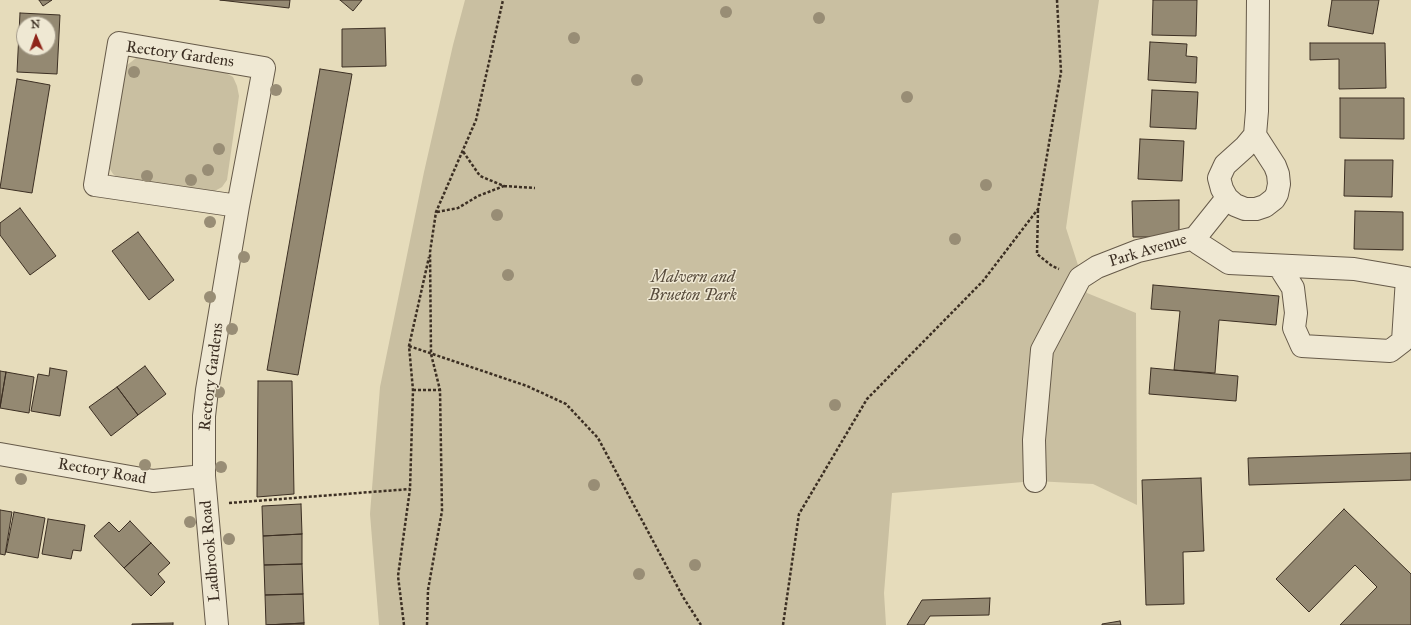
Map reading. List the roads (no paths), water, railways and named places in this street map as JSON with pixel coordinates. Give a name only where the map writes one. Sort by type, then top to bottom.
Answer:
[{"type":"street","points":[[1255,135],[1245,147],[1225,165],[1219,178],[1222,189],[1227,198],[1235,205],[1245,209],[1256,210],[1274,199],[1277,194],[1278,174],[1255,135],[1257,110],[1258,0]]},
{"type":"street","name":"Rectory Gardens","points":[[204,476],[204,416],[207,390],[238,206],[269,66],[114,39],[94,187],[238,206]]},
{"type":"street","name":"Park Avenue","points":[[1035,481],[1034,440],[1042,350],[1080,278],[1097,267],[1138,251],[1195,238],[1227,198]]},
{"type":"street","points":[[1195,238],[1198,243],[1229,263],[1354,269],[1407,278],[1403,341],[1390,351],[1302,346],[1294,328],[1296,313],[1293,288],[1279,266]]},
{"type":"street","name":"Rectory Road","points":[[0,454],[153,480],[204,476]]},
{"type":"street","name":"Ladbrook Road","points":[[204,476],[216,625]]},
{"type":"park label","name":"Malvern and Brueton Park","points":[[693,287]]}]
